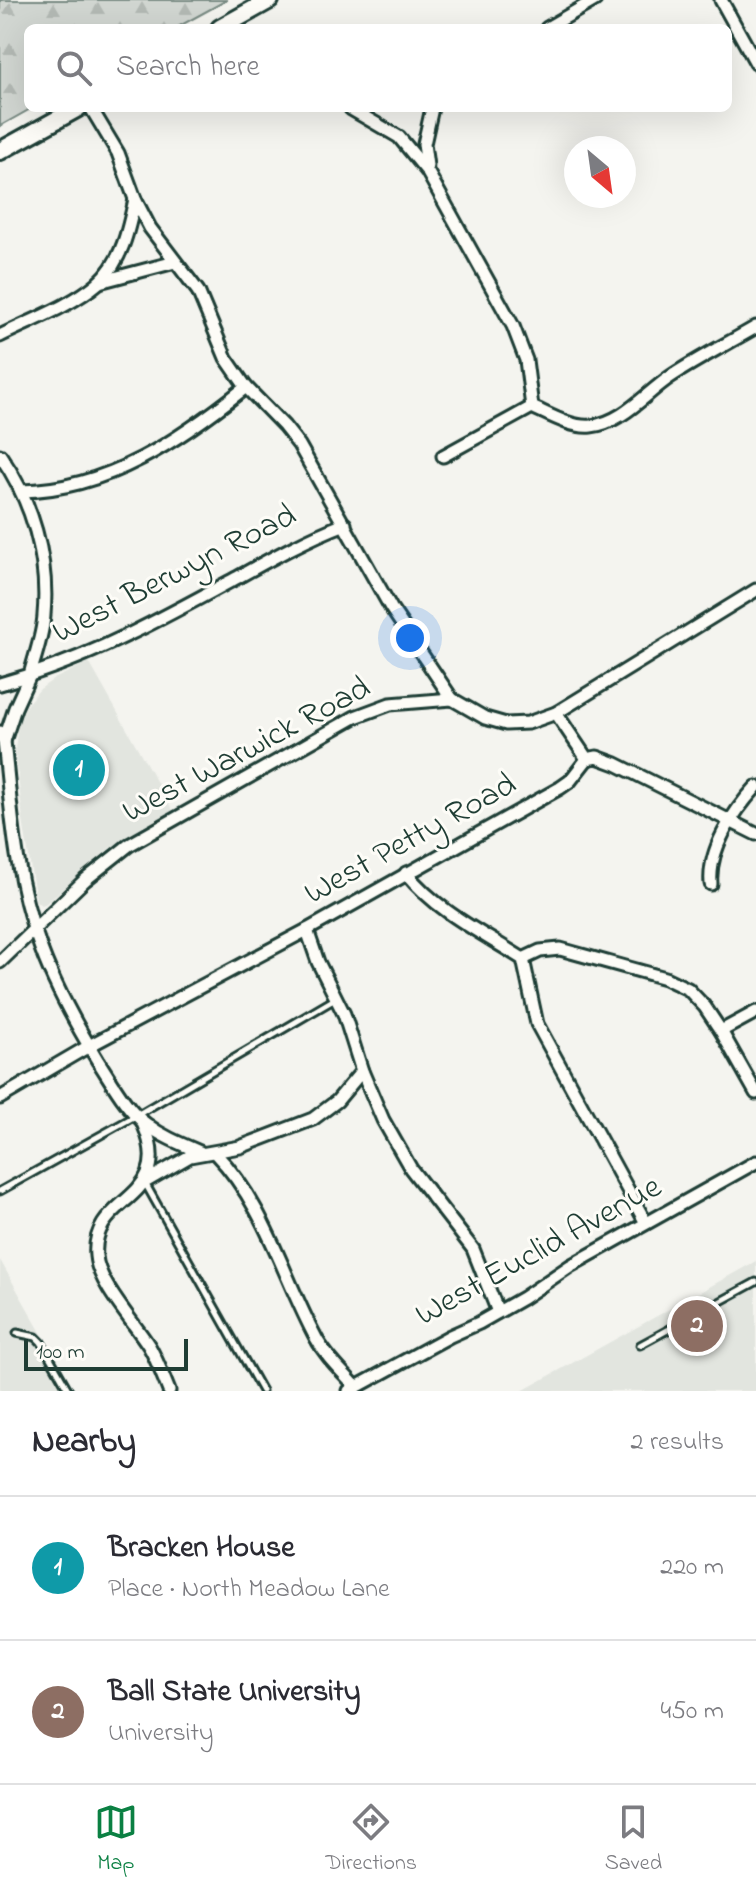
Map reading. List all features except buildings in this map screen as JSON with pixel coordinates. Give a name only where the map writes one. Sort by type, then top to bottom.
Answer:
[{"type":"street","points":[[231,24],[270,0]]},
{"type":"street","points":[[554,24],[595,0]]},
{"type":"street","points":[[721,1],[756,63]]},
{"type":"street","points":[[0,151],[71,112]]},
{"type":"street","points":[[93,112],[118,153],[135,199],[150,228],[198,291],[226,358],[246,387],[299,445],[391,608],[452,699],[485,718],[506,724],[528,723],[556,713],[756,590]]},
{"type":"street","points":[[358,112],[399,137],[427,171],[513,326],[526,360],[532,407]]},
{"type":"street","points":[[427,171],[424,144],[431,112]]},
{"type":"street","points":[[99,282],[124,242],[135,199]]},
{"type":"street","points":[[0,336],[99,282],[175,262]]},
{"type":"street","points":[[532,407],[571,423],[585,426],[604,423],[688,365],[756,327]]},
{"type":"street","points":[[21,491],[86,481],[122,468],[177,438],[246,387]]},
{"type":"street","points":[[443,456],[532,407]]},
{"type":"street","points":[[0,455],[21,491],[38,539],[46,586],[42,630],[30,675]]},
{"type":"street","name":"West Berwyn Road","points":[[0,684],[80,658],[308,539],[345,524]]},
{"type":"street","name":"West Berwyn Road","points":[[2,737],[30,675]]},
{"type":"street","name":"West Warwick Road","points":[[0,962],[85,880],[129,845],[355,717],[390,704],[452,699]]},
{"type":"street","points":[[556,713],[587,759],[597,757],[607,760],[756,834]]},
{"type":"street","points":[[2,737],[16,847],[35,931],[59,989],[89,1046],[140,1119],[151,1146],[151,1163],[145,1183]]},
{"type":"street","name":"West Petty Road","points":[[0,1098],[560,788],[570,781],[587,759]]},
{"type":"street","points":[[711,884],[714,856],[730,821],[756,787]]},
{"type":"street","points":[[406,873],[429,899],[450,916],[523,959],[537,1024],[646,1223]]},
{"type":"street","points":[[307,930],[353,1038],[362,1071],[383,1120],[411,1169],[473,1249],[498,1312]]},
{"type":"street","points":[[523,959],[540,951],[560,949],[665,978],[695,996],[721,1031],[756,1093]]},
{"type":"street","points":[[721,1031],[756,1012]]},
{"type":"street","points":[[140,1119],[171,1140],[200,1152],[215,1153],[254,1143],[313,1119],[337,1101],[362,1071]]},
{"type":"street","points":[[169,1391],[151,1349],[103,1281],[95,1255],[99,1229],[107,1217],[145,1183],[172,1165],[200,1152]]},
{"type":"street","points":[[215,1153],[227,1165],[252,1205],[317,1339],[352,1389]]},
{"type":"street","name":"West Euclid Avenue","points":[[352,1389],[498,1312],[570,1266],[756,1162]]},
{"type":"lane","points":[[0,1191],[140,1119],[336,998]]},
{"type":"lane","points":[[145,1183],[262,1391]]},
{"type":"lane","points":[[640,1345],[756,1282]]},
{"type":"lane","points":[[17,1333],[36,1337],[41,1342],[69,1391]]},
{"type":"shaded area","points":[[89,662],[173,811],[110,848],[41,905],[36,901],[23,820],[15,750],[18,725],[27,704],[40,689]]},
{"type":"shaded area","points":[[0,1260],[74,1391],[0,1391]]},
{"type":"shaded area","points":[[756,1261],[756,1391],[522,1391]]},
{"type":"green space","points":[[0,0],[227,0],[183,24],[24,24],[25,112],[0,126]]},
{"type":"place","name":"Bracken House","points":[[79,770]]},
{"type":"place","name":"Ball State University","points":[[697,1326]]}]
